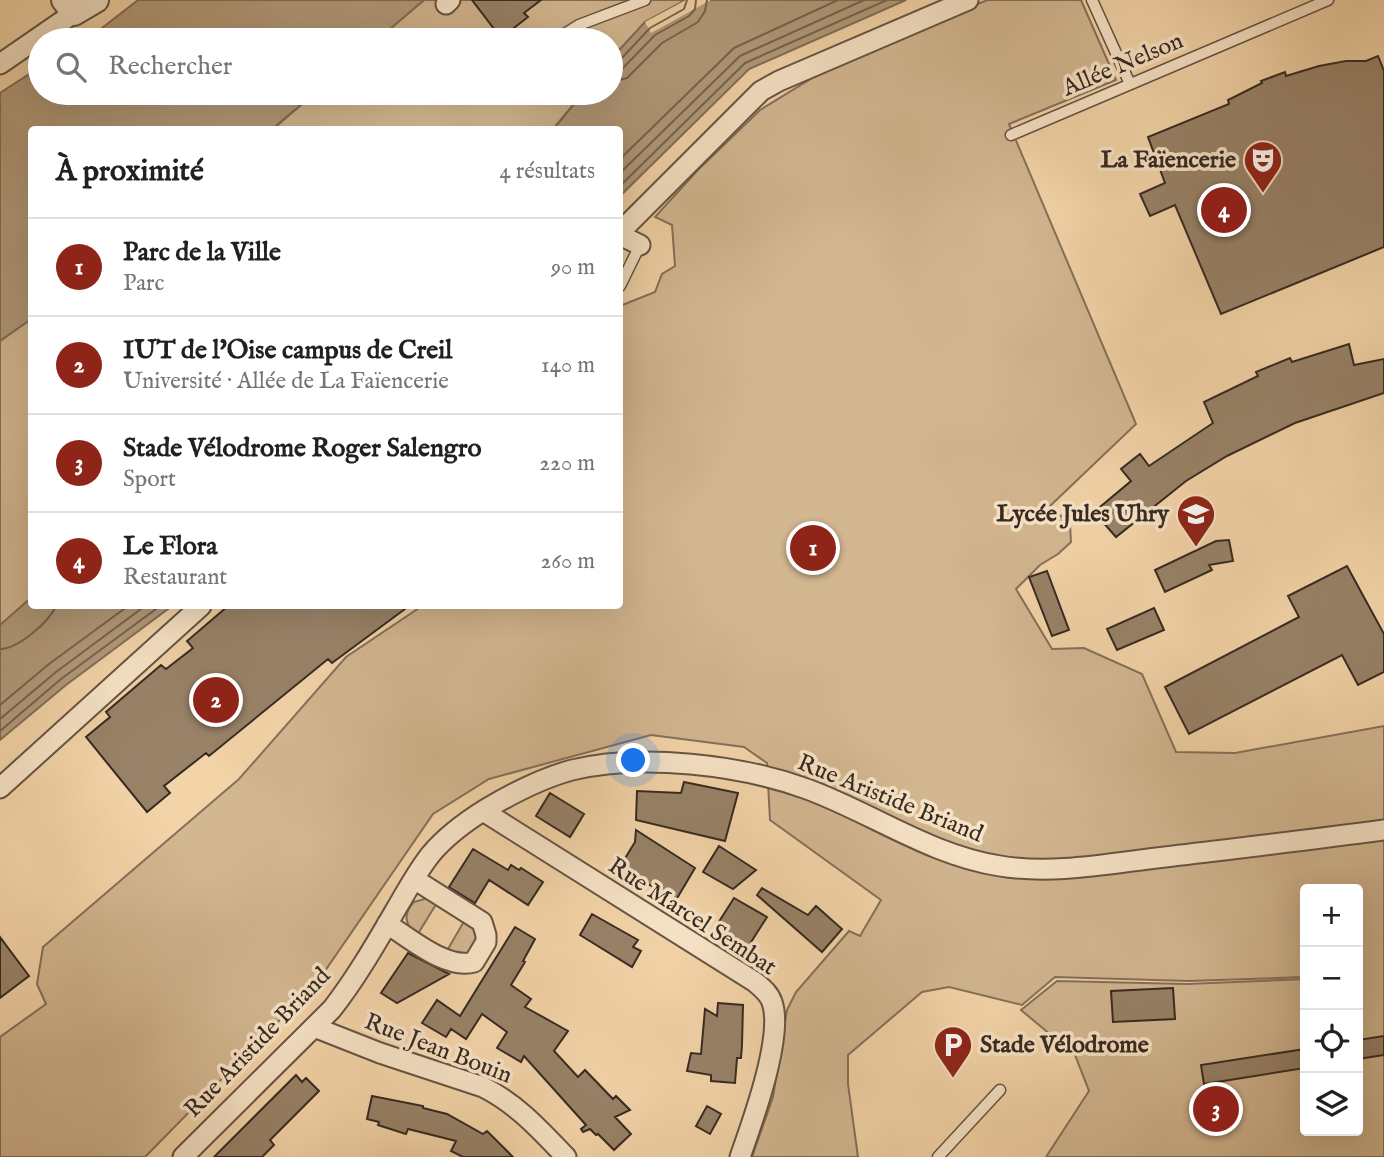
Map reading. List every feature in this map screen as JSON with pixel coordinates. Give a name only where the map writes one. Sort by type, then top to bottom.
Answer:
[{"type":"street","points":[[44,28],[69,7],[96,0]]},
{"type":"street","points":[[623,230],[761,92],[779,81],[968,0]]},
{"type":"street","points":[[0,64],[28,41]]},
{"type":"street","points":[[623,235],[640,245]]},
{"type":"street","points":[[0,788],[198,609]]},
{"type":"street","name":"Rue Aristide Briand","points":[[183,1157],[341,998],[414,878],[445,839],[483,811],[536,783],[569,771],[598,765],[663,764],[702,766],[756,774],[820,794],[949,853],[979,863],[1015,868],[1074,868],[1384,830]]},
{"type":"street","name":"Rue Marcel Sembat","points":[[483,811],[755,982],[769,995],[774,1012],[772,1043],[760,1095],[740,1157]]},
{"type":"street","points":[[387,923],[446,961],[464,965],[474,962],[486,942],[482,922],[414,878]]},
{"type":"street","name":"Rue Jean Bouin","points":[[314,1027],[498,1094],[528,1117],[566,1157]]},
{"type":"lane","points":[[574,28],[645,0]]},
{"type":"lane","points":[[1092,0],[1130,84]]},
{"type":"lane","name":"Allée Nelson","points":[[1011,135],[1328,0]]},
{"type":"lane","points":[[623,280],[640,245]]},
{"type":"lane","points":[[939,1157],[1000,1090]]},
{"type":"shaded area","points":[[424,0],[686,0],[645,22],[623,46],[623,28],[391,28]]},
{"type":"shaded area","points":[[988,0],[1081,0],[1116,80],[1009,124],[1136,424],[1050,506],[1070,524],[1071,542],[1040,565],[1016,589],[1052,649],[1084,648],[1142,674],[1176,752],[1235,753],[1384,726],[1384,1157],[1046,1157],[1089,1091],[1075,1055],[1021,1010],[1057,981],[1187,984],[1300,979],[1300,1136],[1363,1136],[1363,884],[1300,884],[1300,977],[1188,981],[1055,977],[1022,1005],[949,987],[922,992],[848,1055],[848,1084],[858,1157],[752,1157],[773,1097],[787,1010],[796,992],[849,931],[860,936],[881,900],[770,820],[767,763],[744,747],[651,735],[489,779],[433,814],[318,981],[145,1157],[0,1157],[0,1037],[46,1004],[37,984],[43,947],[239,779],[346,657],[418,609],[623,609],[623,305],[655,292],[662,274],[675,266],[672,225],[655,217],[698,170],[760,110],[814,77],[948,15]]},
{"type":"shaded area","points":[[301,105],[573,105],[556,126],[277,126]]},
{"type":"shaded area","points":[[28,321],[28,601],[0,625],[0,341]]},
{"type":"shaded area","points":[[428,898],[438,901],[416,937],[408,924],[408,911],[414,902]]},
{"type":"shaded area","points":[[466,918],[476,932],[470,950],[467,955],[445,954]]},
{"type":"water","points":[[138,0],[424,0],[391,28],[102,28]]},
{"type":"water","points":[[686,0],[906,0],[749,69],[623,193],[623,126],[556,126],[573,105],[623,105],[623,46],[645,22]]},
{"type":"water","points":[[28,75],[28,105],[301,105],[276,126],[28,126],[28,321],[0,341],[0,93]]},
{"type":"water","points":[[28,601],[28,609],[168,609],[66,685],[0,740],[0,625]]},
{"type":"pier","points":[[686,0],[711,0],[651,33],[645,22]]},
{"type":"building","points":[[472,0],[541,0],[524,13],[528,17],[514,28],[493,28]]},
{"type":"building","name":"La Faïencerie","points":[[1378,56],[1384,71],[1384,247],[1221,314],[1175,205],[1150,216],[1140,194],[1165,183],[1148,137],[1229,104],[1228,100],[1262,83],[1261,81],[1285,72],[1286,76],[1319,66],[1346,61],[1366,61]]},
{"type":"building","points":[[1349,344],[1354,365],[1384,359],[1384,393],[1295,423],[1227,456],[1186,481],[1116,537],[1094,512],[1131,481],[1121,469],[1140,454],[1149,466],[1213,423],[1204,402],[1258,376],[1256,372],[1290,358],[1292,362]]},
{"type":"building","points":[[1229,540],[1233,561],[1209,565],[1212,570],[1165,592],[1155,570],[1216,541]]},
{"type":"building","points":[[1347,566],[1384,634],[1384,672],[1358,685],[1342,655],[1189,734],[1165,687],[1299,617],[1288,596]]},
{"type":"building","points":[[1047,571],[1069,630],[1052,636],[1029,577]]},
{"type":"building","points":[[1154,608],[1164,630],[1117,650],[1107,629]]},
{"type":"building","points":[[224,609],[405,609],[332,663],[328,659],[209,756],[206,753],[164,786],[170,793],[147,812],[86,737],[110,717],[106,712],[161,665],[166,669],[193,648],[187,641]]},
{"type":"building","points":[[684,782],[738,793],[725,841],[636,820],[637,791],[681,793]]},
{"type":"building","points":[[550,793],[584,814],[570,837],[536,816]]},
{"type":"building","points":[[636,830],[695,868],[676,900],[621,865],[635,842]]},
{"type":"building","points":[[719,846],[756,870],[733,889],[703,872]]},
{"type":"building","points":[[473,849],[508,870],[511,865],[519,870],[521,868],[543,882],[528,905],[489,880],[475,903],[449,887]]},
{"type":"building","points":[[762,888],[808,915],[816,906],[842,929],[822,952],[757,895]]},
{"type":"building","points":[[734,898],[767,917],[748,947],[715,928]]},
{"type":"building","points":[[592,914],[638,940],[633,947],[641,951],[632,967],[580,935]]},
{"type":"building","points":[[515,927],[535,939],[511,985],[531,999],[525,1007],[568,1031],[554,1051],[578,1077],[585,1070],[613,1099],[616,1096],[630,1110],[615,1117],[631,1134],[614,1150],[590,1129],[583,1132],[581,1129],[586,1125],[524,1056],[521,1062],[497,1048],[507,1032],[482,1014],[466,1039],[451,1029],[446,1037],[422,1023],[437,1000],[460,1016]]},
{"type":"building","points":[[0,937],[29,976],[0,998]]},
{"type":"building","points":[[408,953],[449,974],[397,1003],[381,993]]},
{"type":"building","points":[[1173,988],[1175,1019],[1113,1022],[1111,991]]},
{"type":"building","points":[[718,1003],[743,1005],[741,1058],[737,1058],[735,1083],[711,1081],[711,1075],[687,1071],[691,1053],[701,1054],[705,1009],[717,1016]]},
{"type":"building","points":[[1384,1036],[1384,1055],[1363,1058],[1363,1039]]},
{"type":"building","points":[[1300,1050],[1300,1069],[1204,1084],[1201,1065]]},
{"type":"building","points":[[296,1075],[302,1082],[306,1078],[319,1091],[270,1140],[274,1145],[262,1157],[214,1157]]},
{"type":"building","points":[[372,1096],[423,1106],[447,1114],[483,1134],[487,1131],[513,1157],[463,1157],[451,1151],[456,1141],[408,1129],[406,1134],[378,1125],[379,1122],[367,1119]]},
{"type":"building","points":[[707,1106],[721,1114],[710,1134],[696,1126]]},
{"type":"place","name":"La Faïencerie","points":[[1263,194]]},
{"type":"place","name":"Le Flora","points":[[1224,210]]},
{"type":"place","name":"Parc de la Ville","points":[[813,548]]},
{"type":"place","name":"Lycée Jules Uhry","points":[[1196,548]]},
{"type":"place","name":"IUT de l'Oise campus de Creil","points":[[216,700]]},
{"type":"place","name":"Stade Vélodrome","points":[[953,1079]]},
{"type":"place","name":"Stade Vélodrome Roger Salengro","points":[[1216,1109]]}]
